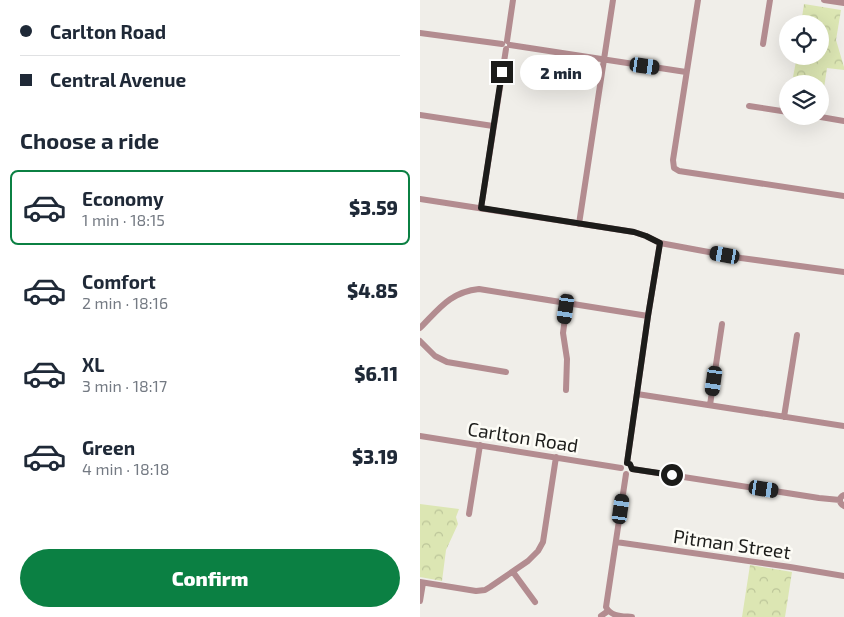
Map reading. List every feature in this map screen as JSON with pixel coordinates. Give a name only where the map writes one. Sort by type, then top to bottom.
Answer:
[{"type":"street","points":[[481,208],[513,0]]},
{"type":"street","points":[[579,224],[613,0]]},
{"type":"street","points":[[698,0],[673,160],[674,168],[679,171],[844,196]]},
{"type":"street","points":[[763,44],[770,0]]},
{"type":"street","points":[[824,0],[844,3]]},
{"type":"street","points":[[420,32],[686,72]]},
{"type":"street","points":[[749,106],[779,111]]},
{"type":"street","points":[[420,115],[493,126]]},
{"type":"street","points":[[829,118],[844,121]]},
{"type":"street","points":[[420,199],[634,232],[660,243],[741,258],[844,272]]},
{"type":"street","points":[[660,243],[637,394],[622,471],[819,498],[842,497],[840,503],[844,506]]},
{"type":"street","points":[[420,328],[451,298],[465,291],[479,289],[648,316]]},
{"type":"street","points":[[566,390],[567,359],[563,333],[567,303]]},
{"type":"street","points":[[710,405],[722,324]]},
{"type":"street","points":[[784,417],[797,335]]},
{"type":"street","points":[[420,341],[435,356],[447,362],[506,372]]},
{"type":"street","points":[[637,394],[844,426]]},
{"type":"street","name":"Carlton Road","points":[[420,436],[556,457],[624,465]]},
{"type":"street","points":[[469,514],[480,445]]},
{"type":"street","points":[[420,601],[421,583],[476,591],[485,590],[512,572],[538,551],[543,542],[556,457]]},
{"type":"street","points":[[629,471],[606,607],[612,614],[632,617]]},
{"type":"street","name":"Pitman Street","points":[[616,542],[844,576]]},
{"type":"street","points":[[512,572],[535,602]]},
{"type":"street","points":[[601,616],[608,611]]},
{"type":"green space","points":[[804,4],[841,10],[836,40],[844,70],[827,68],[826,75],[793,75],[795,65],[829,65],[829,15],[802,15]]},
{"type":"green space","points":[[420,504],[459,509],[456,517],[458,524],[446,550],[442,581],[420,577]]},
{"type":"green space","points":[[750,565],[792,572],[785,617],[742,617]]},
{"type":"route","points":[[502,72],[481,208],[634,232],[660,243],[627,463],[630,464],[632,469],[672,475]]}]
